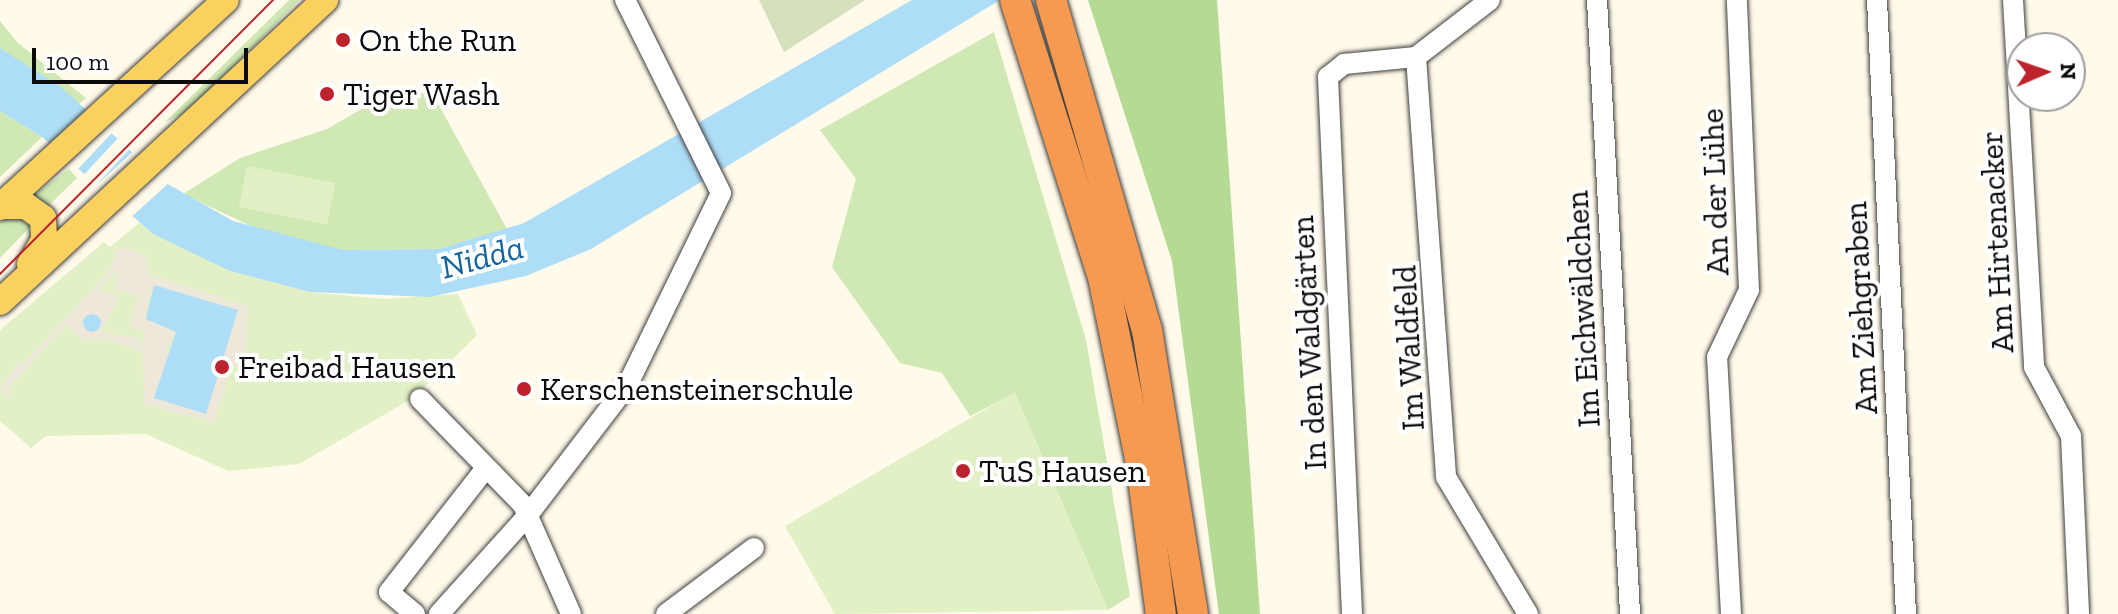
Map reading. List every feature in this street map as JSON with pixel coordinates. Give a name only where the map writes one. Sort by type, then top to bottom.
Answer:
[{"type":"highway","points":[[1005,0],[1029,33]]},
{"type":"highway","points":[[1015,0],[1029,33],[1118,339],[1161,614]]},
{"type":"highway","points":[[1055,5],[1147,330],[1193,614]]},
{"type":"main road","points":[[1,206],[59,159],[226,0]]},
{"type":"main road","points":[[284,40],[311,0]]},
{"type":"main road","points":[[4,297],[172,148],[325,0]]},
{"type":"main road","points":[[1,206],[35,210],[47,231],[4,297]]},
{"type":"street","points":[[439,614],[528,515],[628,384],[714,216],[718,176],[690,129],[625,0]]},
{"type":"street","points":[[1416,57],[1490,0]]},
{"type":"street","name":"Im Eichwäldchen","points":[[1597,0],[1630,614]]},
{"type":"street","name":"An der Lühe","points":[[1731,614],[1717,357],[1749,290],[1737,0]]},
{"type":"street","name":"Am Ziehgraben","points":[[1877,0],[1906,614]]},
{"type":"street","name":"Am Hirtenacker","points":[[2013,0],[2034,367],[2071,436],[2079,614]]},
{"type":"street","name":"In den Waldgärten","points":[[1352,614],[1332,71],[1416,57]]},
{"type":"street","name":"Im Waldfeld","points":[[1416,57],[1423,76],[1446,477],[1528,614]]},
{"type":"street","points":[[420,399],[528,515],[571,614]]},
{"type":"street","points":[[415,614],[383,599],[485,469]]},
{"type":"street","points":[[666,614],[754,548]]},
{"type":"green space","points":[[289,0],[299,0],[188,112],[165,122]]},
{"type":"green space","points":[[759,0],[865,0],[784,52]]},
{"type":"green space","points":[[1088,0],[1217,0],[1260,614],[1219,614],[1172,261]]},
{"type":"green space","points":[[0,21],[18,43],[86,98],[78,105],[0,48]]},
{"type":"green space","points":[[994,32],[1086,340],[1130,596],[1108,610],[1015,393],[970,416],[942,373],[900,363],[832,267],[856,179],[820,130]]},
{"type":"green space","points":[[424,93],[436,100],[507,229],[439,249],[343,250],[270,235],[183,194],[240,158],[327,129],[365,107]]},
{"type":"green space","points":[[0,111],[42,137],[0,177]]},
{"type":"green space","points":[[247,166],[335,183],[327,224],[239,207]]},
{"type":"green space","points":[[69,169],[77,178],[45,209],[28,199]]},
{"type":"green space","points":[[10,216],[37,220],[0,258],[0,222]]},
{"type":"green space","name":"Freibad Hausen","points":[[139,223],[230,271],[310,292],[384,299],[458,294],[477,335],[413,398],[299,464],[228,471],[146,434],[46,436],[31,448],[0,421],[0,330],[104,242],[110,247]]},
{"type":"green space","name":"TuS Hausen","points":[[1015,392],[1108,610],[835,614],[785,526]]},
{"type":"shaded area","points":[[119,247],[146,255],[148,274],[248,306],[246,356],[230,372],[214,423],[144,404],[143,353],[108,339],[82,340],[66,325],[8,389],[13,401],[0,390],[18,361],[23,365],[108,272]],"holes":[[[117,271],[114,290],[139,297],[128,326],[144,331],[143,347],[139,338],[102,332],[119,296],[98,289]],[[152,289],[238,311],[164,353],[176,332],[146,319]]]},
{"type":"water","name":"Nidda","points":[[912,0],[1000,0],[591,249],[526,276],[430,297],[310,292],[230,271],[153,234],[42,137],[0,111],[0,48],[62,88],[166,183],[233,221],[343,250],[439,249],[524,223]]},
{"type":"water","points":[[154,285],[238,310],[206,414],[154,398],[176,332],[146,319]]},
{"type":"water","points":[[88,314],[96,314],[101,323],[99,330],[88,332],[83,327],[83,319]]},
{"type":"pier","points":[[89,109],[113,132],[74,173],[50,151]]},
{"type":"pier","points":[[120,136],[132,147],[93,189],[81,178]]},
{"type":"pier","points":[[135,150],[171,181],[128,220],[93,188]]},
{"type":"tram line","points":[[0,274],[273,0]]},
{"type":"place","name":"On the Run","points":[[343,40]]},
{"type":"place","name":"Tiger Wash","points":[[327,94]]},
{"type":"place","name":"Freibad Hausen","points":[[222,367]]},
{"type":"place","name":"Kerschensteinerschule","points":[[524,389]]},
{"type":"place","name":"TuS Hausen","points":[[963,471]]}]
